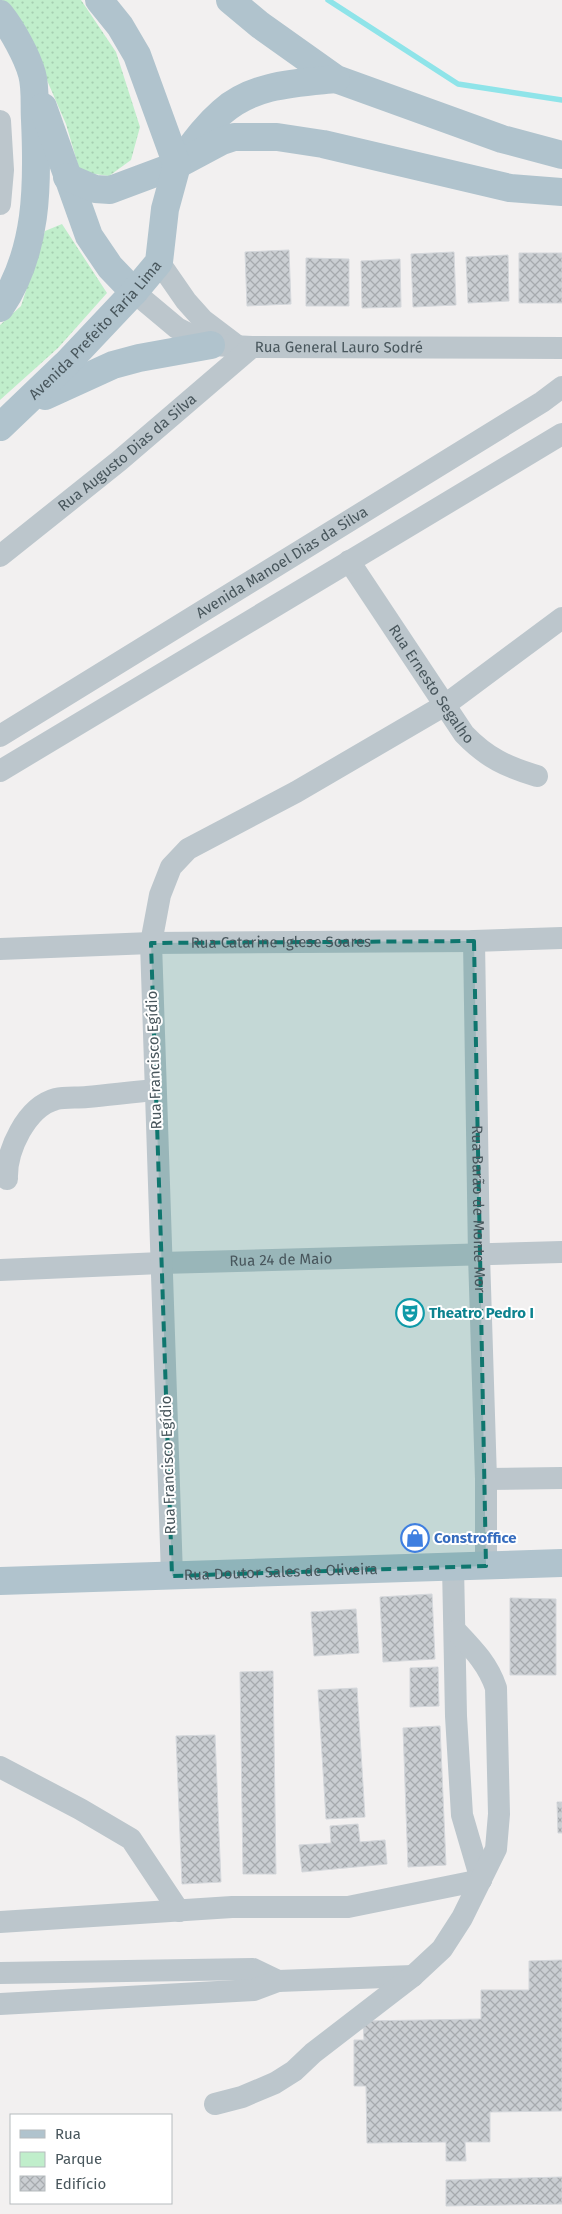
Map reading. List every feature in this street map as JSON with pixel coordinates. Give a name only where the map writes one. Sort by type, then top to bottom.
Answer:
[{"type":"main road","points":[[99,0],[120,26],[137,55],[177,165]]},
{"type":"main road","points":[[230,0],[260,25],[336,79],[502,139],[562,156]]},
{"type":"main road","points":[[0,14],[14,35],[32,75],[89,236],[110,266],[134,292]]},
{"type":"main road","points":[[0,308],[20,272],[30,239],[37,198],[32,75]]},
{"type":"main road","points":[[177,165],[208,125],[224,110],[245,97],[280,85],[336,79]]},
{"type":"main road","points":[[67,177],[95,189],[110,190],[177,165],[228,139],[278,137],[323,144],[510,188],[562,192]]},
{"type":"main road","name":"Avenida Prefeito Faria Lima","points":[[0,427],[23,407],[134,292],[158,262],[165,208],[177,165]]},
{"type":"main road","points":[[23,407],[113,364],[139,358],[233,346]]},
{"type":"main road","name":"Rua Doutor Sales de Oliveira","points":[[0,1580],[562,1563]]},
{"type":"street","points":[[0,121],[4,170],[0,204]]},
{"type":"street","points":[[158,262],[186,301],[203,320],[233,346]]},
{"type":"street","name":"Rua General Lauro Sodré","points":[[134,292],[178,328],[233,346],[562,348]]},
{"type":"street","name":"Rua Augusto Dias da Silva","points":[[0,556],[119,461],[233,346]]},
{"type":"street","name":"Avenida Manoel Dias da Silva","points":[[0,736],[542,402],[562,387]]},
{"type":"street","points":[[0,771],[562,434]]},
{"type":"street","name":"Rua Ernesto Segalho","points":[[348,561],[464,734],[480,751],[510,768],[537,776]]},
{"type":"street","name":"Rua Francisco Egídio","points":[[172,1576],[151,943],[160,895],[171,867],[188,849],[296,792],[445,705],[562,618]]},
{"type":"street","name":"Rua Catarine Iglese Soares","points":[[0,949],[151,943],[474,941],[562,938]]},
{"type":"street","name":"Rua Barão de Monte Mor","points":[[474,941],[479,1255],[486,1479],[486,1566]]},
{"type":"street","points":[[7,1179],[6,1169],[11,1148],[21,1129],[38,1109],[55,1100],[155,1090]]},
{"type":"street","name":"Rua 24 de Maio","points":[[0,1270],[161,1263],[562,1252]]},
{"type":"street","points":[[486,1479],[562,1478]]},
{"type":"street","points":[[453,1566],[456,1631],[456,1716],[462,1815],[481,1880]]},
{"type":"street","points":[[215,2104],[242,2097],[275,2083],[294,2071],[313,2052],[413,1976],[442,1949],[462,1918],[496,1849],[499,1814],[496,1688],[491,1672],[482,1658],[456,1631]]},
{"type":"street","points":[[0,1767],[80,1809],[131,1839],[179,1911]]},
{"type":"street","points":[[462,1815],[481,1821],[499,1814]]},
{"type":"street","points":[[0,1922],[232,1907],[348,1907],[481,1880]]},
{"type":"street","points":[[0,1973],[252,1969],[278,1981]]},
{"type":"street","points":[[0,2004],[254,1990],[278,1981],[413,1976]]},
{"type":"highlighted area","points":[[474,941],[486,1566],[172,1576],[151,943]]},
{"type":"green space","points":[[2,0],[81,0],[116,52],[140,127],[131,160],[109,176],[80,172],[66,124],[36,55]]},
{"type":"green space","points":[[62,224],[107,293],[58,348],[0,400],[0,325],[21,306],[45,231]]},
{"type":"building","points":[[289,250],[291,304],[247,306],[245,252]]},
{"type":"building","points":[[454,252],[456,305],[413,307],[411,254]]},
{"type":"building","points":[[519,253],[562,253],[562,303],[519,303]]},
{"type":"building","points":[[508,255],[509,301],[468,303],[466,257]]},
{"type":"building","points":[[306,258],[349,259],[349,306],[306,306]]},
{"type":"building","points":[[400,259],[401,307],[362,308],[361,261]]},
{"type":"building","points":[[432,1594],[435,1659],[383,1662],[380,1597]]},
{"type":"building","points":[[510,1598],[556,1599],[556,1675],[510,1675]]},
{"type":"building","points":[[356,1609],[359,1653],[314,1656],[311,1612]]},
{"type":"building","points":[[438,1667],[439,1706],[410,1707],[410,1668]]},
{"type":"building","points":[[273,1671],[276,1874],[243,1874],[240,1672]]},
{"type":"building","points":[[357,1688],[365,1817],[326,1819],[318,1690]]},
{"type":"building","points":[[440,1726],[446,1865],[408,1867],[403,1728]]},
{"type":"building","points":[[215,1735],[221,1882],[182,1884],[176,1736]]},
{"type":"building","points":[[557,1802],[562,1802],[562,1833],[558,1833]]},
{"type":"building","points":[[358,1824],[360,1842],[385,1840],[387,1864],[302,1872],[299,1845],[331,1843],[330,1826]]},
{"type":"building","points":[[562,1960],[562,2111],[490,2112],[490,2142],[465,2142],[466,2161],[446,2161],[446,2142],[367,2143],[366,2086],[354,2086],[354,2040],[364,2040],[363,2021],[481,2019],[481,1990],[529,1990],[529,1961]]},
{"type":"building","points":[[562,2177],[562,2204],[446,2206],[446,2180]]},
{"type":"waterway","points":[[328,0],[458,84],[562,100]]},
{"type":"place","name":"Theatro Pedro I","points":[[410,1313]]},
{"type":"place","name":"Constroffice","points":[[415,1538]]}]
